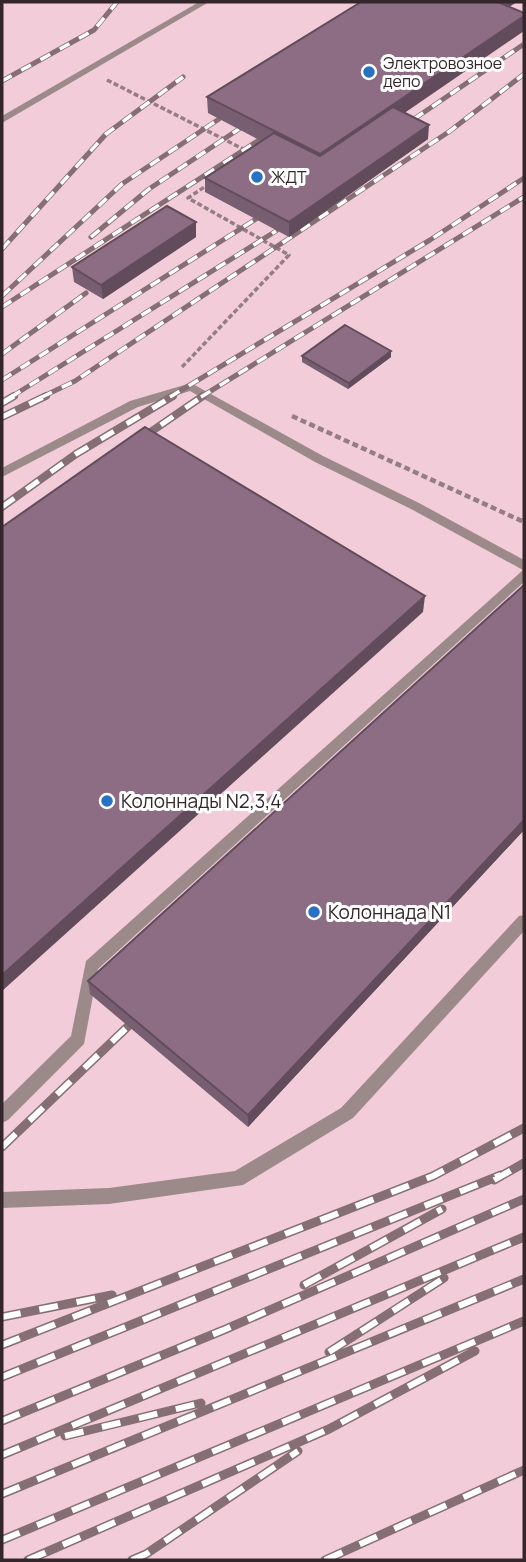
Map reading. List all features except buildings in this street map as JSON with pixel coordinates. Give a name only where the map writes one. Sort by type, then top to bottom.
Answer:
[{"type":"lane","points":[[2,120],[205,2]]},
{"type":"lane","points":[[2,473],[134,404],[191,387],[319,459],[415,506],[524,566]]},
{"type":"lane","points":[[2,1115],[78,1039],[91,966],[524,575]]},
{"type":"lane","points":[[2,1200],[109,1196],[237,1179],[347,1113],[524,921]]},
{"type":"path","points":[[88,70],[253,154],[242,161]]},
{"type":"path","points":[[182,367],[289,255],[188,198],[210,183]]},
{"type":"shaded area","points":[[2,2],[524,2],[524,1560],[2,1560]]},
{"type":"railway","points":[[2,81],[94,30],[117,2]]},
{"type":"railway","points":[[414,119],[524,44]]},
{"type":"railway","points":[[42,397],[75,381],[450,131],[524,74]]},
{"type":"railway","points":[[2,249],[106,134],[183,77]]},
{"type":"railway","points":[[2,296],[122,184],[219,119]]},
{"type":"railway","points":[[91,237],[149,189],[239,129]]},
{"type":"railway","points":[[2,307],[259,140]]},
{"type":"railway","points":[[170,397],[430,240],[524,178]]},
{"type":"railway","points":[[201,397],[524,197]]},
{"type":"railway","points":[[2,380],[256,219]]},
{"type":"railway","points":[[11,397],[276,231]]},
{"type":"railway","points":[[2,354],[86,293]]},
{"type":"railway","points":[[2,403],[14,396]]},
{"type":"railway","points":[[2,417],[46,396]]},
{"type":"railway","points":[[2,507],[76,454],[173,396]]},
{"type":"railway","points":[[136,442],[203,396]]},
{"type":"railway","points":[[2,1147],[143,1012]]},
{"type":"railway","points":[[2,1345],[433,1176],[524,1128]]},
{"type":"railway","points":[[494,1180],[524,1163]]},
{"type":"railway","points":[[2,1377],[501,1175]]},
{"type":"railway","points":[[2,1421],[226,1329],[524,1199]]},
{"type":"railway","points":[[304,1285],[442,1209]]},
{"type":"railway","points":[[2,1455],[524,1237]]},
{"type":"railway","points":[[329,1352],[444,1278]]},
{"type":"railway","points":[[2,1494],[524,1279]]},
{"type":"railway","points":[[2,1317],[112,1295]]},
{"type":"railway","points":[[2,1540],[524,1321]]},
{"type":"railway","points":[[28,1560],[329,1429],[475,1351]]},
{"type":"railway","points":[[65,1436],[201,1403]]},
{"type":"railway","points":[[132,1560],[146,1554],[298,1451]]},
{"type":"railway","points":[[325,1560],[524,1470]]},
{"type":"place","name":"Электровозное депо","points":[[369,72]]},
{"type":"place","name":"ЖДТ","points":[[257,177]]},
{"type":"place","name":"Колоннады N2,3,4","points":[[107,801]]},
{"type":"place","name":"Колоннада N1","points":[[314,912]]}]
